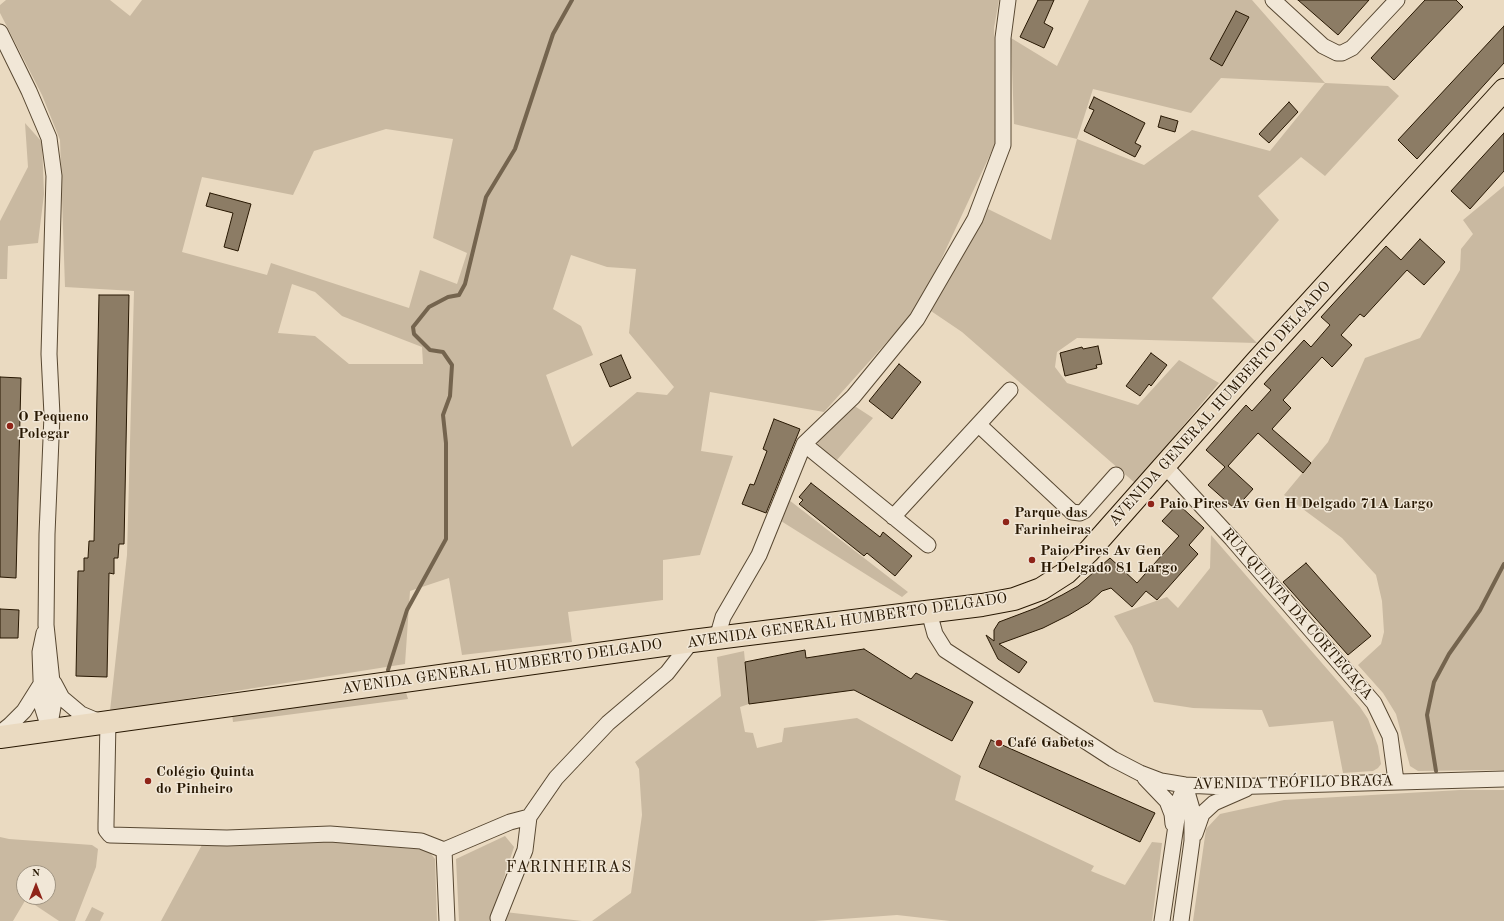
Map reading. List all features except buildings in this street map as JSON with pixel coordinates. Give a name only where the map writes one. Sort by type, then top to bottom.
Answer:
[{"type":"main road","name":"AVENIDA GENERAL HUMBERTO DELGADO","points":[[0,737],[692,641],[982,605],[1014,599],[1041,589],[1066,573],[1089,551],[1164,465],[1504,90]]},
{"type":"street","points":[[717,638],[723,617],[759,555],[804,444],[853,397],[917,319],[975,219],[1003,145],[1003,38],[1008,0]]},
{"type":"street","points":[[1273,0],[1323,46],[1337,53],[1342,53],[1352,48],[1397,0]]},
{"type":"street","points":[[0,32],[29,91],[49,138],[54,176],[50,339],[52,415],[47,534],[46,625],[47,681],[54,701],[49,730]]},
{"type":"street","points":[[893,517],[1010,390]]},
{"type":"street","points":[[979,425],[1072,512],[1080,513],[1084,511],[1116,474]]},
{"type":"street","points":[[804,444],[928,545]]},
{"type":"street","name":"RUA QUINTA DA CORTEGAÇA","points":[[1164,465],[1232,539],[1374,703],[1390,736],[1396,781]]},
{"type":"street","name":"AVENIDA TEÓFILO BRAGA","points":[[929,612],[935,634],[945,650],[1080,738],[1140,773],[1161,781],[1185,785],[1254,785],[1504,779]]},
{"type":"street","points":[[498,918],[525,850],[530,817],[556,778],[608,723],[667,673],[692,641]]},
{"type":"street","points":[[47,681],[62,698],[81,714],[104,722],[106,830],[110,835],[227,838],[330,834],[421,841],[444,850],[510,822],[530,817]]},
{"type":"street","points":[[0,733],[24,710],[47,681]]},
{"type":"street","points":[[1140,773],[1167,801],[1172,814],[1175,838]]},
{"type":"street","points":[[1162,921],[1180,798],[1185,785]]},
{"type":"street","points":[[1181,921],[1192,841],[1192,810],[1185,785]]},
{"type":"street","points":[[1192,841],[1202,814],[1214,802],[1254,785]]},
{"type":"street","points":[[444,850],[447,921]]},
{"type":"shaded area","points":[[6,0],[110,0],[130,16],[142,0],[999,0],[994,28],[995,144],[920,305],[824,412],[710,392],[701,451],[733,456],[700,555],[663,560],[663,600],[568,612],[572,642],[462,655],[449,578],[410,591],[405,664],[110,711],[127,555],[134,291],[65,287],[60,140],[42,95],[0,13],[0,5]],"holes":[[[386,129],[453,139],[433,238],[467,253],[457,284],[420,270],[409,308],[271,263],[267,275],[182,252],[202,177],[293,195],[314,151]],[[571,255],[607,267],[636,269],[629,333],[674,387],[667,395],[637,392],[572,447],[546,375],[593,355],[581,326],[553,309]],[[292,284],[315,292],[342,316],[422,347],[423,364],[349,364],[315,336],[278,333]]]},
{"type":"shaded area","points":[[1089,0],[1252,0],[1325,83],[1221,78],[1191,113],[1093,89],[1077,139],[1014,124],[1011,38],[1057,66]]},
{"type":"shaded area","points":[[1325,83],[1388,86],[1399,96],[1325,176],[1301,157],[1258,196],[1279,220],[1212,298],[1257,343],[1077,338],[1057,352],[1055,367],[1067,383],[1138,405],[1179,360],[1219,383],[1135,483],[962,332],[931,311],[988,209],[1051,240],[1077,139],[1144,165],[1192,130],[1270,151]]},
{"type":"shaded area","points":[[25,123],[42,142],[44,194],[38,243],[8,246],[7,279],[0,279],[0,221],[28,167]]},
{"type":"shaded area","points":[[1504,186],[1504,770],[1418,771],[1410,766],[1396,714],[1383,693],[1358,665],[1381,644],[1384,632],[1382,601],[1376,575],[1342,538],[1284,495],[1328,442],[1365,358],[1420,338],[1460,270],[1461,249],[1473,234],[1463,220]]},
{"type":"shaded area","points":[[853,405],[873,418],[837,460],[818,447],[817,440]]},
{"type":"shaded area","points":[[789,500],[908,592],[902,597],[781,521]]},
{"type":"shaded area","points":[[1211,535],[1360,707],[1368,719],[1378,746],[1381,764],[1378,768],[1373,771],[1343,773],[1333,721],[1269,727],[1262,710],[1193,708],[1154,702],[1132,646],[1114,616],[1167,597],[1178,608],[1210,568]]},
{"type":"shaded area","points":[[744,651],[749,704],[740,707],[745,732],[753,733],[757,748],[782,742],[784,728],[857,718],[961,776],[955,800],[1094,866],[1091,871],[1125,885],[1152,842],[1162,843],[1152,921],[950,921],[897,915],[814,921],[592,921],[631,893],[642,815],[639,769],[635,762],[721,696],[717,657]]},
{"type":"shaded area","points":[[405,689],[408,699],[233,722],[232,714]]},
{"type":"shaded area","points":[[1460,790],[1504,790],[1504,921],[1193,921],[1206,829],[1220,814],[1284,800]]},
{"type":"shaded area","points":[[505,836],[514,847],[490,921],[459,921],[456,859]]},
{"type":"shaded area","points":[[0,837],[9,839],[92,845],[98,849],[96,867],[75,921],[59,921],[35,905],[56,905],[56,865],[16,865],[16,905],[22,905],[13,921],[0,921]]},
{"type":"shaded area","points":[[324,841],[428,850],[435,859],[437,921],[161,921],[203,843]]},
{"type":"shaded area","points":[[92,907],[104,913],[100,921],[85,921]]},
{"type":"shaded area","points":[[505,912],[582,921],[501,921]]},
{"type":"waterway","points":[[388,670],[407,610],[446,539],[446,443],[443,415],[450,396],[452,365],[443,352],[430,350],[414,334],[413,327],[429,307],[448,297],[459,295],[465,284],[486,197],[515,149],[553,34],[572,0]]},
{"type":"waterway","points":[[1436,771],[1427,715],[1434,682],[1449,654],[1480,610],[1504,564]]},
{"type":"place","name":"O Pequeno Polegar","points":[[10,426]]},
{"type":"place","name":"Paio Pires Av Gen H Delgado 71A Largo","points":[[1151,504]]},
{"type":"place","name":"Parque das Farinheiras","points":[[1006,522]]},
{"type":"place","name":"Paio Pires Av Gen H Delgado 81 Largo","points":[[1032,560]]},
{"type":"place","name":"Café Gabetos","points":[[999,743]]},
{"type":"place","name":"Colégio Quinta do Pinheiro","points":[[148,781]]},
{"type":"district","name":"FARINHEIRAS","points":[[569,868]]}]
